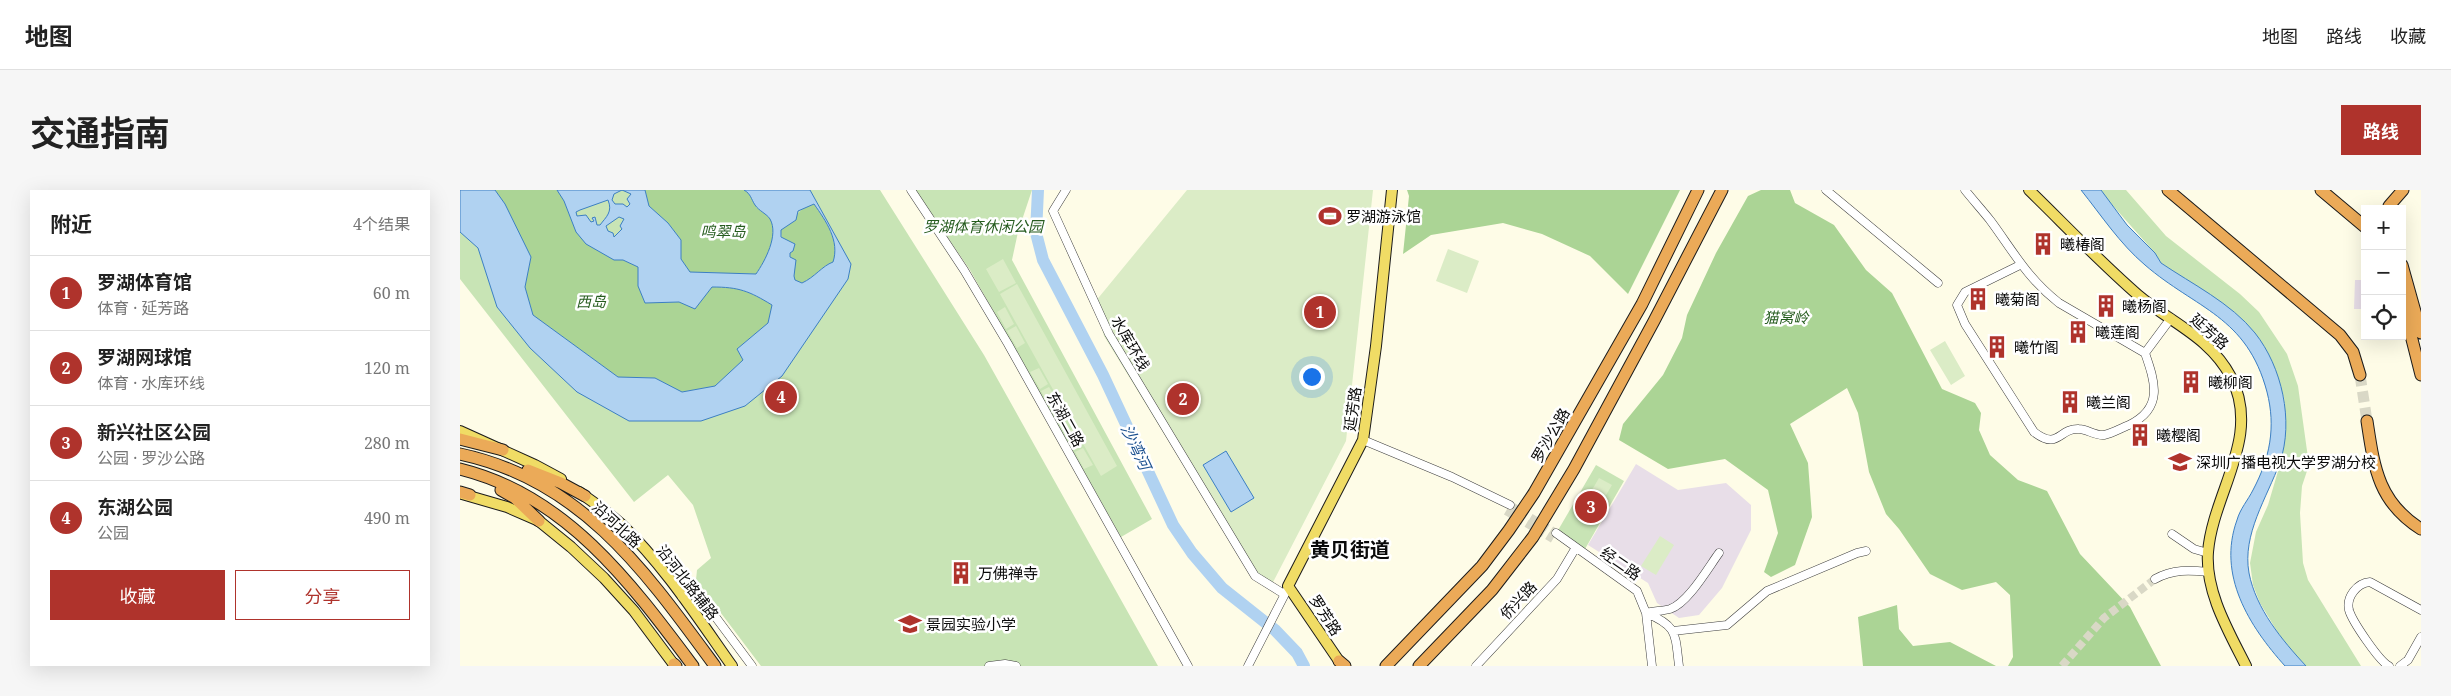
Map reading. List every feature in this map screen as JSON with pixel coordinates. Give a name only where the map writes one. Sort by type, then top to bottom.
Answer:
[{"type":"highway","name":"罗沙公路","points":[[1386,666],[1482,566],[1529,500],[1642,304],[1698,190]]},
{"type":"highway","points":[[1419,666],[1492,590],[1533,537],[1626,374],[1722,190]]},
{"type":"highway","points":[[2168,190],[2340,335],[2353,352],[2360,375]]},
{"type":"highway","points":[[2321,190],[2361,224]]},
{"type":"highway","points":[[2390,205],[2403,190]]},
{"type":"highway","points":[[2406,279],[2421,333]]},
{"type":"highway","points":[[2406,316],[2421,375]]},
{"type":"highway","points":[[2367,421],[2376,470],[2384,493],[2397,510],[2421,529]]},
{"type":"highway","points":[[460,440],[503,450]]},
{"type":"highway","name":"沿河北路","points":[[460,454],[476,457],[514,470],[547,487],[608,532],[658,588],[715,666]]},
{"type":"highway","points":[[476,457],[523,468],[585,496]]},
{"type":"highway","points":[[460,470],[475,473],[501,483],[539,503],[580,533],[616,569],[645,602],[693,666]]},
{"type":"highway","points":[[475,473],[515,498],[538,521]]},
{"type":"main road","name":"延芳路","points":[[1286,590],[1363,440],[1376,346],[1392,190]]},
{"type":"main road","name":"延芳路","points":[[2029,190],[2132,290],[2200,338],[2223,362],[2232,379],[2242,417],[2238,453],[2218,509],[2208,553],[2209,572],[2217,605],[2246,666]]},
{"type":"main road","name":"沿河北路辅路","points":[[460,431],[552,474],[585,496],[632,535],[682,597],[732,666]]},
{"type":"main road","points":[[463,494],[507,507],[538,521],[572,547],[634,611],[675,665]]},
{"type":"main road","name":"罗芳路","points":[[1286,590],[1341,664]]},
{"type":"street","name":"东湖二路","points":[[911,190],[964,270],[1008,344],[1188,666]]},
{"type":"street","name":"水库环线","points":[[1066,190],[1053,211],[1109,334],[1255,576],[1286,590]]},
{"type":"street","points":[[1826,190],[1938,283]]},
{"type":"street","points":[[1965,190],[1989,219],[2020,265],[2046,293],[2058,303],[2145,353],[2154,379],[2154,389],[2150,407],[2137,421],[2103,435],[2080,428],[2073,429],[2054,440],[2041,437],[2034,432],[1958,312],[1957,305],[1965,292],[2020,265]]},
{"type":"street","points":[[2145,353],[2172,318]]},
{"type":"street","points":[[1363,440],[1452,476],[1508,508]]},
{"type":"street","points":[[2172,534],[2194,549],[2208,553]]},
{"type":"street","name":"经二路","points":[[1554,536],[1632,586],[1643,600],[1652,666]]},
{"type":"street","name":"侨兴路","points":[[1476,666],[1557,578],[1575,549]]},
{"type":"street","points":[[1673,631],[1727,625],[1768,592],[1857,553],[1866,551]]},
{"type":"street","points":[[1646,612],[1670,609],[1677,605],[1686,597],[1719,553]]},
{"type":"street","points":[[2155,578],[2169,571],[2209,572]]},
{"type":"street","points":[[2389,666],[2380,660],[2351,616],[2348,604],[2350,597],[2360,584],[2370,582],[2421,610]]},
{"type":"street","points":[[682,597],[694,588],[752,666]]},
{"type":"street","name":"延芳路","points":[[1248,666],[1286,590]]},
{"type":"street","points":[[2413,606],[2421,615]]},
{"type":"street","points":[[1646,612],[1664,620],[1673,631],[1679,666]]},
{"type":"street","points":[[2400,666],[2408,660],[2420,639]]},
{"type":"street","points":[[989,666],[1005,664],[1016,666]]},
{"type":"shaded area","points":[[2355,280],[2361,280],[2361,309],[2354,309]]},
{"type":"shaded area","points":[[1636,464],[1678,490],[1726,483],[1751,505],[1751,530],[1722,588],[1699,615],[1679,618],[1657,603],[1648,583],[1588,545]]},
{"type":"green space","points":[[460,190],[880,190],[984,355],[1158,666],[761,666],[696,580],[697,570],[711,558],[693,505],[668,475],[634,502],[460,279]]},
{"type":"green space","name":"西岛","points":[[495,190],[557,190],[564,201],[576,232],[614,260],[623,260],[638,267],[638,286],[645,303],[679,302],[695,308],[712,287],[737,289],[757,296],[772,305],[768,323],[737,349],[743,360],[715,386],[681,392],[655,378],[618,377],[533,315],[525,287],[531,257],[505,205]]},
{"type":"green space","name":"鸣翠岛","points":[[645,190],[744,190],[750,195],[757,207],[769,217],[772,225],[773,233],[770,248],[756,274],[690,272],[681,259],[681,240],[668,223],[649,206]]},
{"type":"green space","name":"罗湖体育休闲公园","points":[[915,190],[1032,190],[1018,232],[1012,260],[1152,519],[1121,537],[970,270]]},
{"type":"green space","points":[[1187,190],[1373,190],[1346,441],[1270,588],[1252,577],[1104,336],[1095,302]]},
{"type":"green space","points":[[1407,190],[1680,190],[1628,294],[1590,256],[1542,234],[1503,223],[1431,235],[1403,254],[1409,196]]},
{"type":"green space","name":"猫窝岭","points":[[1761,190],[1790,190],[1795,203],[1834,225],[1866,270],[1892,293],[1942,389],[1975,403],[1981,413],[1979,430],[1990,455],[2018,480],[2047,491],[2080,554],[2130,607],[2161,666],[2008,666],[2013,657],[2010,595],[1996,582],[1962,590],[1930,574],[1899,529],[1886,514],[1869,472],[1858,413],[1847,388],[1790,424],[1808,463],[1812,517],[1795,565],[1771,577],[1764,572],[1778,533],[1768,490],[1725,459],[1668,469],[1619,440],[1623,424],[1663,375],[1682,338],[1687,315],[1716,253],[1748,196]]},
{"type":"green space","points":[[2099,190],[2126,190],[2166,236],[2240,294],[2259,312],[2287,354],[2298,386],[2309,465],[2302,486],[2300,513],[2303,563],[2308,580],[2361,666],[2306,666],[2284,643],[2260,603],[2253,585],[2250,563],[2256,532],[2268,505],[2281,461],[2286,428],[2284,397],[2230,310],[2161,263],[2155,253]]},
{"type":"green space","points":[[814,204],[831,232],[835,254],[833,262],[802,283],[795,280],[790,254],[783,240],[781,230],[804,208]]},
{"type":"green space","points":[[1448,249],[1479,261],[1467,293],[1436,281]]},
{"type":"green space","points":[[1003,259],[1016,283],[999,292],[986,269]]},
{"type":"green space","points":[[1017,284],[1117,466],[1101,476],[1000,294]]},
{"type":"green space","points":[[1005,307],[1014,324],[1006,329],[997,312]]},
{"type":"green space","points":[[1016,326],[1025,343],[1017,348],[1007,331]]},
{"type":"green space","points":[[1945,341],[1965,376],[1951,385],[1930,350]]},
{"type":"green space","points":[[1039,368],[1048,384],[1040,389],[1030,372]]},
{"type":"green space","points":[[1049,387],[1059,403],[1050,408],[1041,391]]},
{"type":"green space","points":[[1073,429],[1082,445],[1074,450],[1064,433]]},
{"type":"green space","points":[[1083,448],[1093,465],[1084,469],[1075,452]]},
{"type":"green space","points":[[1596,465],[1624,481],[1585,549],[1557,532]]},
{"type":"green space","points":[[1599,478],[1612,485],[1602,502],[1589,495]]},
{"type":"green space","points":[[1660,536],[1674,545],[1656,575],[1641,566]]},
{"type":"green space","points":[[1897,605],[1899,629],[1913,646],[1950,642],[1996,666],[1863,666],[1858,617]]},
{"type":"water","points":[[460,190],[495,190],[505,204],[531,257],[525,287],[533,315],[618,377],[655,378],[682,392],[715,386],[743,360],[737,349],[768,323],[772,305],[757,296],[743,291],[712,287],[695,309],[679,302],[645,303],[638,286],[638,267],[623,260],[614,260],[586,244],[576,232],[564,201],[557,190],[622,190],[645,190],[649,206],[668,223],[681,240],[681,259],[690,272],[756,274],[770,248],[773,233],[772,225],[769,217],[757,207],[750,195],[744,190],[810,190],[851,264],[848,279],[782,376],[745,406],[701,421],[629,421],[577,392],[530,348],[497,307],[478,248],[460,232]],"holes":[[[622,190],[631,194],[627,199],[630,204],[627,207],[623,204],[615,204],[612,200],[614,194]],[[608,200],[610,208],[600,225],[597,225],[595,217],[592,218],[594,221],[591,222],[586,215],[577,216],[576,212]],[[814,204],[827,224],[835,246],[833,262],[802,283],[795,280],[796,260],[790,257],[795,244],[781,237],[781,230],[796,220],[798,211]],[[619,217],[624,219],[620,226],[622,229],[614,237],[613,233],[608,231],[606,226]]]},
{"type":"water","points":[[2081,190],[2101,190],[2127,225],[2155,253],[2161,263],[2223,303],[2245,322],[2255,333],[2272,362],[2283,395],[2286,429],[2280,462],[2252,530],[2249,544],[2249,573],[2257,599],[2271,623],[2306,666],[2285,666],[2249,617],[2240,599],[2234,580],[2231,560],[2232,540],[2237,520],[2259,478],[2270,442],[2270,405],[2258,367],[2247,346],[2218,316],[2164,280],[2136,257],[2119,239]]},
{"type":"water","points":[[1226,451],[1254,498],[1231,512],[1203,465]]},
{"type":"waterway","name":"沙湾河","points":[[1038,190],[1036,233],[1043,260],[1103,375],[1173,525],[1192,553],[1222,588],[1275,630],[1297,653],[1304,666]]},
{"type":"tunnel","points":[[2360,375],[2367,421]]},
{"type":"tunnel","points":[[1510,505],[1556,533]]},
{"type":"tunnel","points":[[1506,511],[1553,539]]},
{"type":"tunnel","points":[[2062,666],[2104,618],[2155,579]]},
{"type":"place","name":"罗湖游泳馆","points":[[1330,216]]},
{"type":"place","name":"曦椿阁","points":[[2043,244]]},
{"type":"place","name":"曦菊阁","points":[[1978,299]]},
{"type":"place","name":"曦杨阁","points":[[2106,306]]},
{"type":"place","name":"罗湖体育馆","points":[[1320,312]]},
{"type":"place","name":"曦莲阁","points":[[2078,332]]},
{"type":"place","name":"曦竹阁","points":[[1997,347]]},
{"type":"place","name":"曦柳阁","points":[[2191,382]]},
{"type":"place","name":"东湖公园","points":[[781,397]]},
{"type":"place","name":"罗湖网球馆","points":[[1183,399]]},
{"type":"place","name":"曦兰阁","points":[[2070,402]]},
{"type":"place","name":"曦樱阁","points":[[2140,435]]},
{"type":"place","name":"深圳广播电视大学罗湖分校","points":[[2180,462]]},
{"type":"place","name":"新兴社区公园","points":[[1591,507]]},
{"type":"place","name":"万佛禅寺","points":[[961,573]]},
{"type":"place","name":"景园实验小学","points":[[910,624]]},
{"type":"district","name":"黄贝街道","points":[[1350,549]]}]
